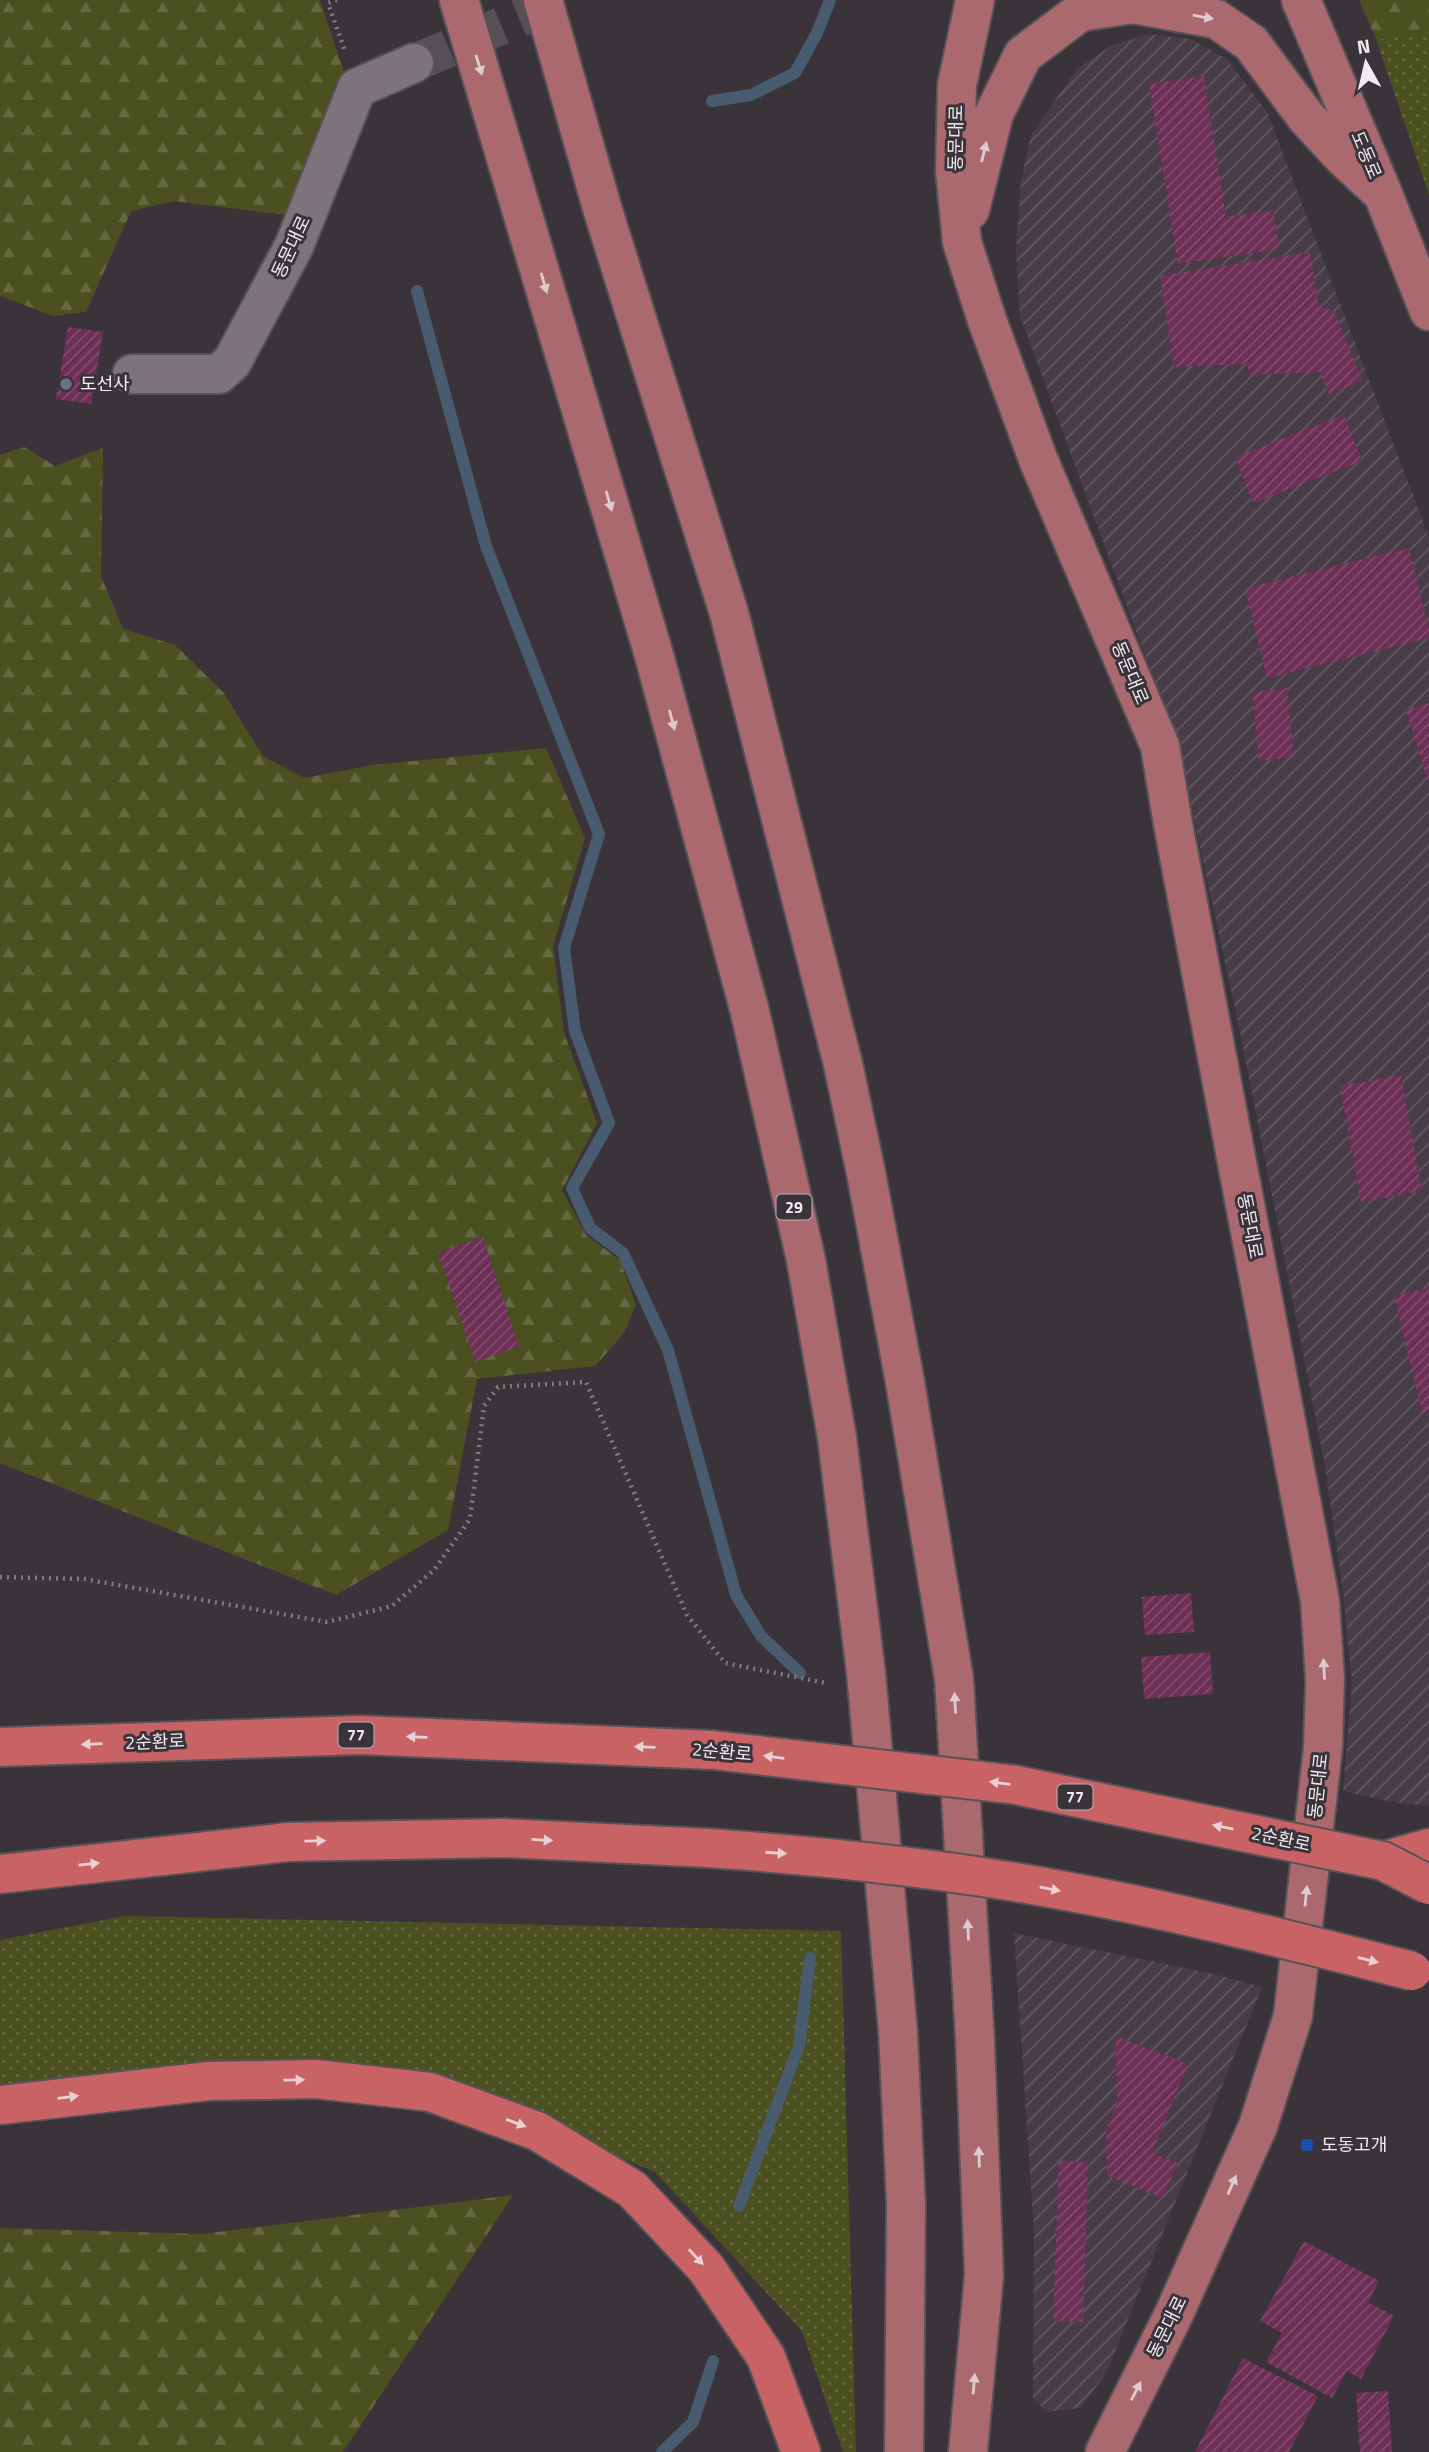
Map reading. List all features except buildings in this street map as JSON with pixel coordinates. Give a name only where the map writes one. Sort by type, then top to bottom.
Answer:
[{"type":"highway","name":"2순환로","points":[[0,1747],[360,1735],[713,1750],[1016,1785],[1383,1861],[1429,1885]]},
{"type":"highway","points":[[7,1874],[288,1842],[504,1838],[708,1847],[827,1856],[1008,1881],[1226,1924],[1420,1973]]},
{"type":"highway","points":[[1383,1861],[1429,1848]]},
{"type":"highway","points":[[0,2105],[209,2081],[316,2079],[430,2092],[537,2130],[632,2189],[706,2268],[766,2357],[801,2452]]},
{"type":"main road","name":"29","points":[[459,0],[654,655],[750,1012],[816,1315],[837,1438],[868,1692],[899,2045],[906,2205],[904,2452]]},
{"type":"main road","points":[[543,0],[603,211],[729,613],[843,1065],[905,1382],[954,1679],[975,2040],[984,2275],[968,2452]]},
{"type":"main road","name":"동문대로","points":[[975,0],[957,85],[955,171],[962,242],[987,320],[1038,459],[1160,746],[1320,1601],[1325,1680],[1323,1746],[1293,2016],[1258,2126],[1173,2316],[1105,2452]]},
{"type":"main road","name":"도동로","points":[[1301,0],[1429,311]]},
{"type":"main road","points":[[962,242],[994,114],[1023,55],[1080,12],[1133,4],[1216,19],[1251,43],[1306,117],[1343,157],[1383,194]]},
{"type":"lane","points":[[357,88],[414,63]]},
{"type":"lane","name":"동문대로","points":[[132,373],[219,374],[232,362],[293,246],[357,88]]},
{"type":"path","points":[[337,0],[328,3],[357,88]]},
{"type":"path","points":[[0,1577],[84,1579],[327,1622],[391,1606],[434,1570],[470,1519],[484,1406],[498,1387],[586,1382],[687,1615],[725,1662],[868,1692]]},
{"type":"shaded area","points":[[1149,34],[1191,39],[1227,59],[1267,112],[1429,537],[1429,1806],[1391,1802],[1343,1791],[1352,1682],[1343,1592],[1325,1466],[1239,1027],[1178,745],[1020,316],[1016,251],[1021,180],[1031,135],[1077,69],[1112,45]]},
{"type":"shaded area","points":[[1014,1933],[1214,1974],[1262,1987],[1106,2374],[1080,2408],[1047,2412],[1033,2398],[1034,2232]]},
{"type":"green space","points":[[0,0],[320,0],[349,87],[293,216],[174,201],[131,211],[86,312],[53,316],[0,296]]},
{"type":"green space","points":[[1359,0],[1429,0],[1429,35],[1376,39]]},
{"type":"green space","points":[[1429,35],[1429,195],[1376,39]]},
{"type":"green space","points":[[24,447],[55,466],[103,448],[101,576],[123,629],[175,645],[223,692],[263,756],[304,778],[372,765],[546,748],[585,838],[553,946],[564,1033],[597,1123],[562,1190],[586,1235],[620,1260],[636,1305],[624,1333],[595,1366],[477,1379],[448,1530],[336,1595],[0,1463],[0,455]]},
{"type":"green space","points":[[125,1916],[841,1931],[856,2452],[843,2452],[802,2331],[655,2172],[441,2084],[0,2089],[0,1940]]},
{"type":"green space","points":[[513,2195],[343,2452],[0,2452],[0,2228],[201,2234]]},
{"type":"waterway","points":[[712,101],[751,95],[795,73],[817,33],[830,0]]},
{"type":"waterway","points":[[417,291],[486,546],[599,834],[564,948],[575,1031],[609,1123],[572,1188],[590,1228],[623,1253],[668,1350],[736,1595],[761,1636],[800,1673]]},
{"type":"waterway","points":[[739,2206],[799,2046],[810,1958]]},
{"type":"waterway","points":[[662,2452],[693,2422],[713,2361]]},
{"type":"tunnel","points":[[414,63],[562,0]]},
{"type":"place","name":"도선사","points":[[66,384]]},
{"type":"place","name":"도동고개","points":[[1307,2145]]}]
